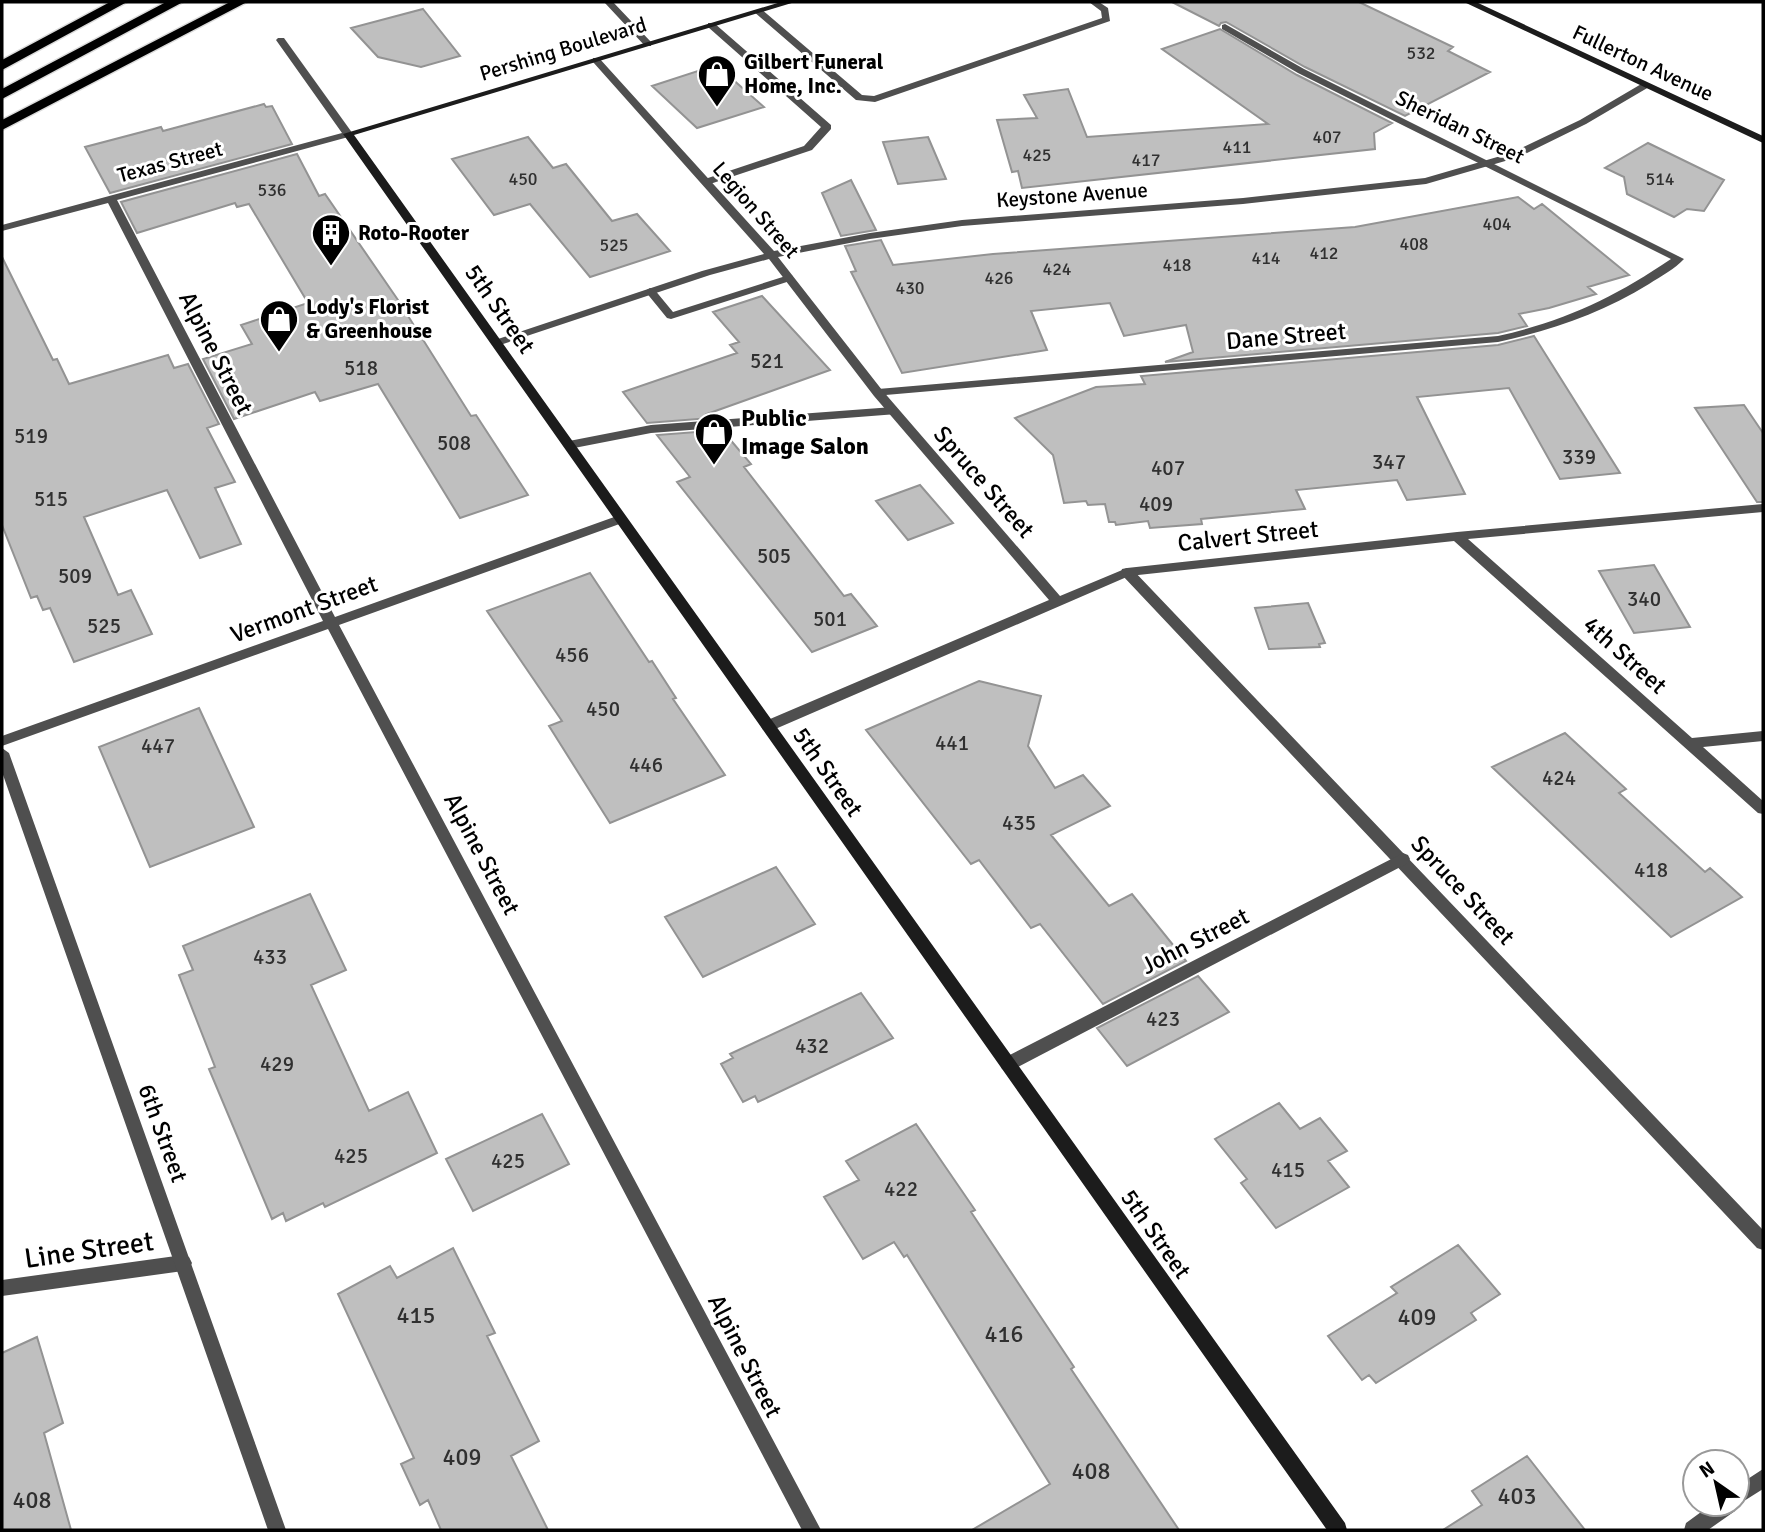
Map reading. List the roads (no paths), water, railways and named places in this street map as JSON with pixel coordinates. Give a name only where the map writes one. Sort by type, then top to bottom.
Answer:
[{"type":"highway","points":[[2,66],[120,2]]},
{"type":"highway","points":[[2,95],[176,2]]},
{"type":"highway","points":[[2,126],[240,2]]},
{"type":"street","points":[[608,2],[648,44]]},
{"type":"street","name":"Pershing Boulevard","points":[[348,134],[790,2]]},
{"type":"street","points":[[758,11],[859,99],[875,99],[1107,19],[1105,10],[1093,2]]},
{"type":"street","name":"Fullerton Avenue","points":[[1469,2],[1763,140]]},
{"type":"street","points":[[706,182],[808,148],[827,127],[711,25]]},
{"type":"street","name":"Sheridan Street","points":[[1225,27],[1301,71],[1679,259]]},
{"type":"street","name":"5th Street","points":[[281,40],[1338,1530]]},
{"type":"street","name":"Legion Street","points":[[596,60],[771,255],[878,393]]},
{"type":"street","name":"Keystone Avenue","points":[[496,343],[650,291],[771,255],[870,236],[962,223],[1243,201],[1411,184],[1491,164],[1556,136],[1646,85]]},
{"type":"street","name":"Texas Street","points":[[2,228],[348,134]]},
{"type":"street","name":"Alpine Street","points":[[111,198],[257,482],[812,1530]]},
{"type":"street","name":"Dane Street","points":[[878,393],[1498,338],[1576,320],[1634,290],[1679,259]]},
{"type":"street","points":[[650,291],[671,316],[789,278]]},
{"type":"street","name":"Spruce Street","points":[[878,393],[1056,600]]},
{"type":"street","points":[[569,445],[651,429],[894,411]]},
{"type":"street","name":"Calvert Street","points":[[768,726],[1056,600],[1127,572],[1457,536],[1763,508]]},
{"type":"street","name":"Vermont Street","points":[[2,741],[621,519]]},
{"type":"street","name":"4th Street","points":[[1457,536],[1763,809]]},
{"type":"street","name":"Spruce Street","points":[[1127,572],[1403,859],[1763,1242]]},
{"type":"street","points":[[1690,743],[1763,736]]},
{"type":"street","name":"6th Street","points":[[2,753],[277,1530]]},
{"type":"street","name":"John Street","points":[[1008,1064],[1403,859]]},
{"type":"street","name":"Line Street","points":[[2,1288],[183,1263]]},
{"type":"street","points":[[1693,1530],[1709,1518]]},
{"type":"place","name":"Gilbert Funeral Home, Inc.","points":[[717,108]]},
{"type":"place","name":"Roto-Rooter","points":[[331,267]]},
{"type":"place","name":"Lody's Florist & Greenhouse","points":[[279,353]]},
{"type":"place","name":"Public Image Salon","points":[[714,466]]}]
